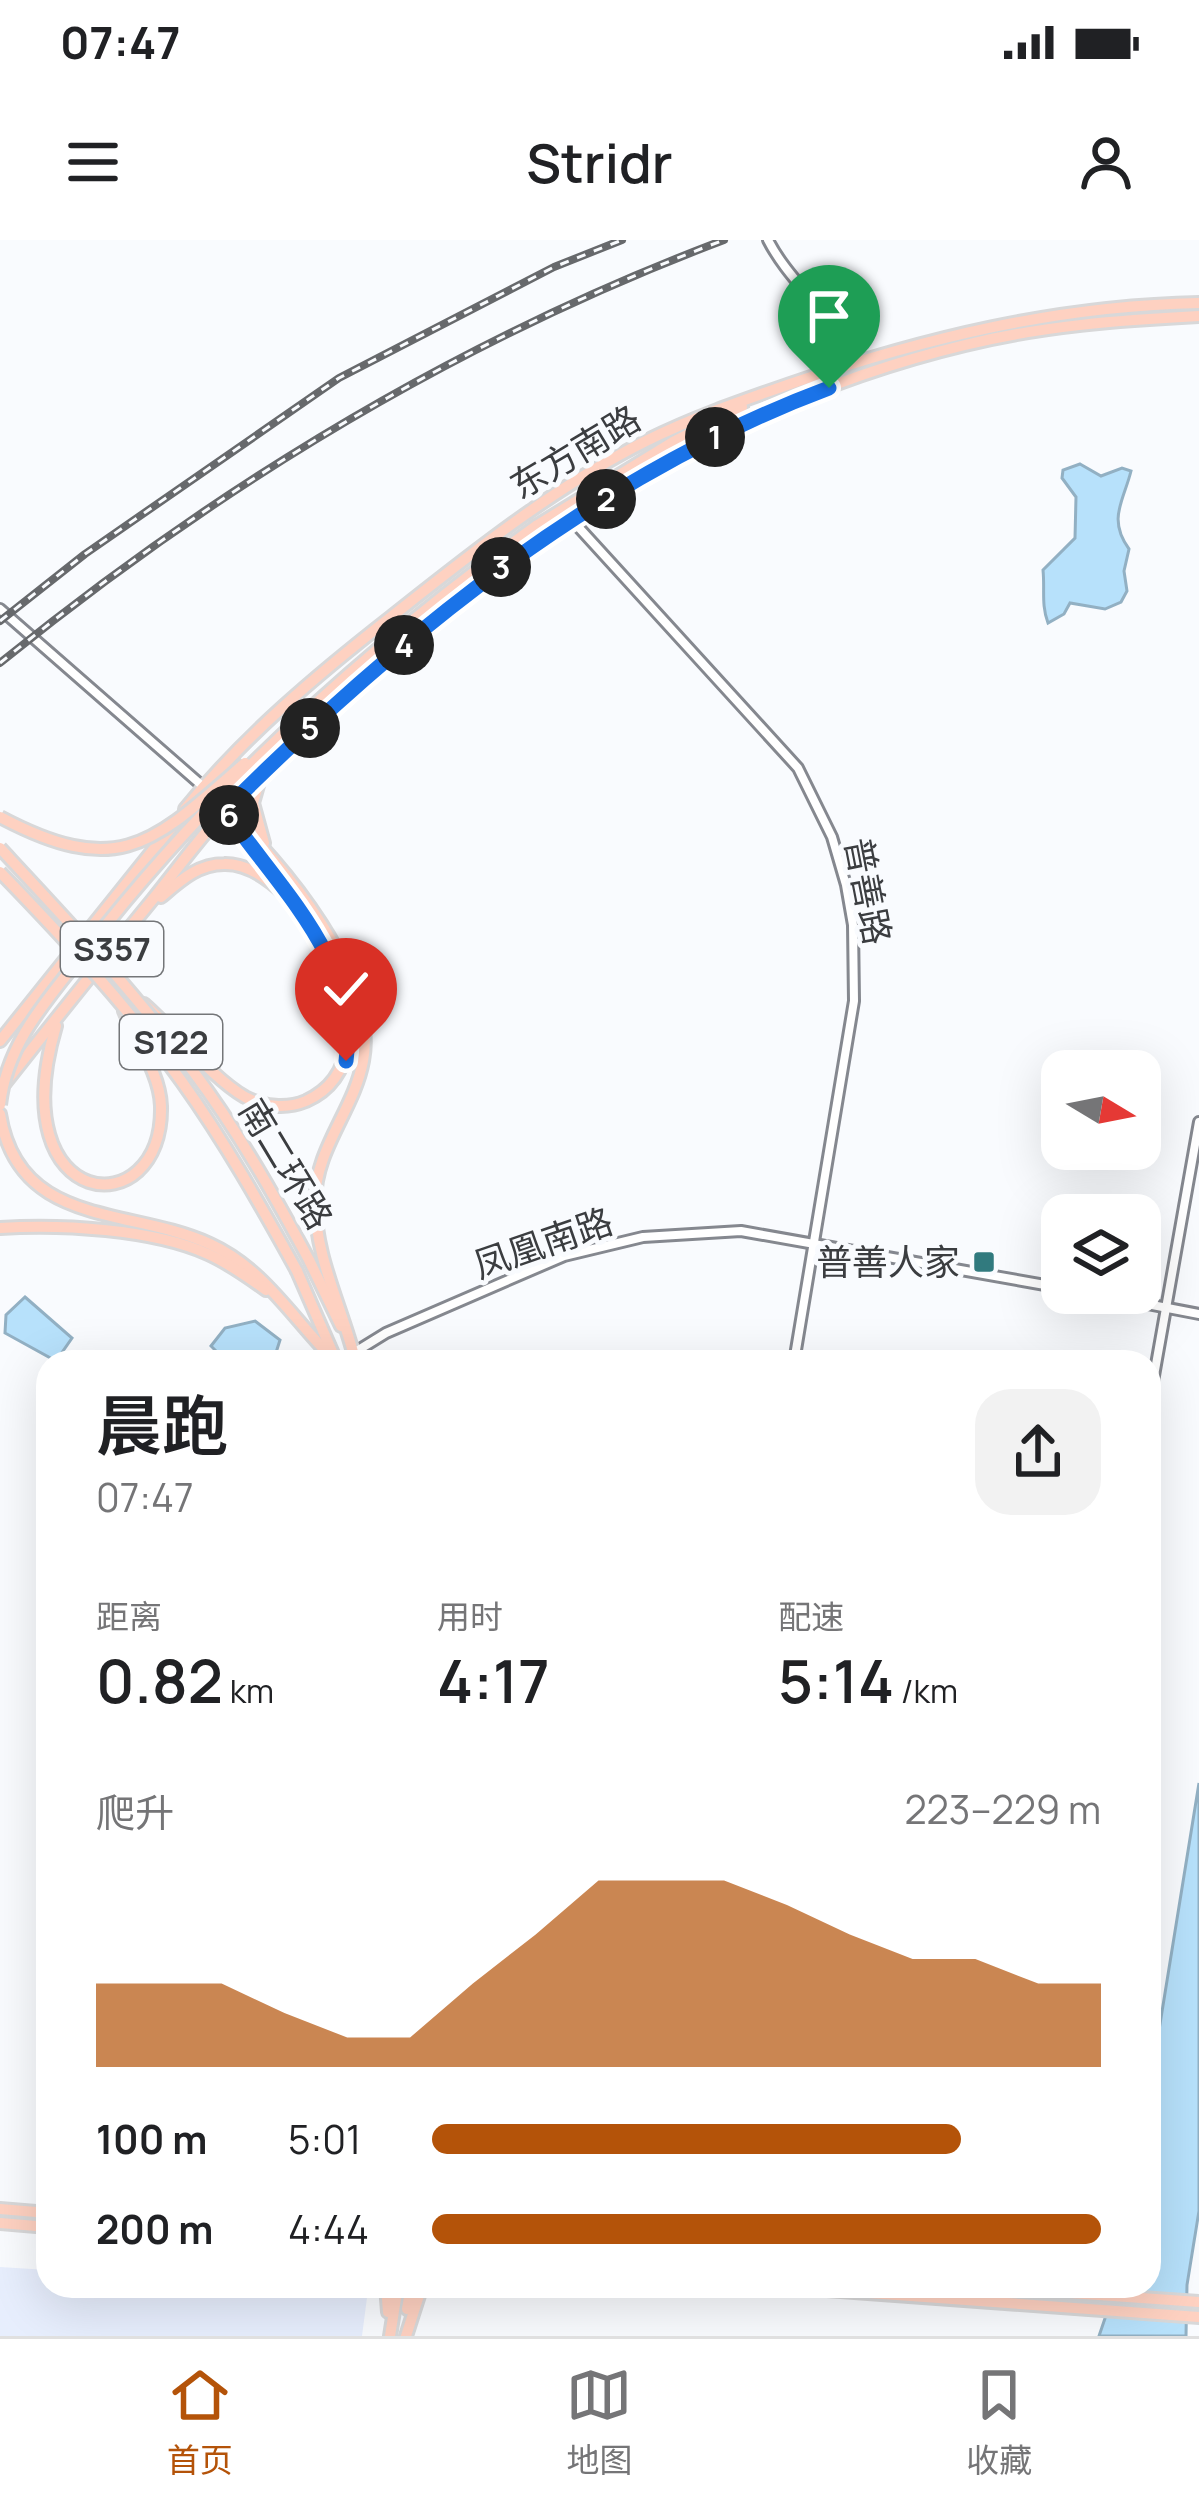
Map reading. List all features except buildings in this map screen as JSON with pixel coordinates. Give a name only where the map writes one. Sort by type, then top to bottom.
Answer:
[{"type":"main road","name":"东方南路","points":[[204,786],[273,717],[491,538],[646,441],[776,388],[921,341],[1014,320],[1120,306],[1199,303]]},
{"type":"main road","name":"东方南路","points":[[225,810],[378,665],[509,560],[718,435],[769,410],[926,355],[1017,333],[1199,316]]},
{"type":"main road","points":[[0,818],[68,846],[104,850],[130,846],[179,823],[460,581],[536,526],[673,442],[776,388]]},
{"type":"main road","points":[[0,1105],[3,1073],[19,1038],[88,948],[141,881],[302,713]]},
{"type":"main road","points":[[262,773],[253,803],[266,846]]},
{"type":"main road","name":"S357","points":[[0,1041],[204,786]]},
{"type":"main road","points":[[225,810],[266,846],[326,928],[364,1024],[363,1061],[328,1142],[315,1196],[317,1237],[353,1350]]},
{"type":"main road","points":[[130,991],[247,1098],[271,1106],[296,1106],[316,1096],[346,1061],[350,1032],[344,992],[326,950],[225,810]]},
{"type":"main road","name":"S357","points":[[0,1090],[225,810]]},
{"type":"main road","name":"南二环路","points":[[0,848],[130,991],[196,1075],[261,1173],[352,1350]]},
{"type":"main road","points":[[144,910],[194,871],[221,863],[240,865],[267,877],[284,892]]},
{"type":"main road","name":"南二环路","points":[[0,872],[123,1008],[182,1083],[247,1180],[297,1271],[332,1350]]},
{"type":"main road","points":[[31,1098],[44,1051],[68,1004]]},
{"type":"main road","points":[[46,1166],[82,1184],[103,1185],[141,1164],[157,1134],[161,1103],[123,1008]]},
{"type":"main road","points":[[0,1114],[3,1135],[14,1156],[26,1175],[49,1194],[94,1214],[210,1244],[255,1272],[325,1350]]},
{"type":"main road","points":[[0,1228],[160,1234]]},
{"type":"main road","points":[[0,2209],[36,2212]]},
{"type":"main road","points":[[0,2223],[36,2226]]},
{"type":"main road","points":[[387,2298],[389,2336]]},
{"type":"main road","points":[[389,2336],[396,2298]]},
{"type":"main road","points":[[404,2336],[409,2298]]},
{"type":"main road","points":[[404,2336],[418,2298]]},
{"type":"main road","points":[[926,2298],[1199,2317]]},
{"type":"main road","points":[[1140,2298],[1199,2302]]},
{"type":"street","points":[[768,240],[782,266],[824,310],[846,350]]},
{"type":"street","name":"普善路","points":[[572,520],[787,754],[816,798],[832,838],[853,925],[854,1000],[796,1350]]},
{"type":"street","points":[[0,609],[204,786],[225,810]]},
{"type":"street","points":[[1159,1350],[1199,1122]]},
{"type":"street","name":"凤凰南路","points":[[364,1350],[386,1333],[564,1256],[643,1237],[741,1231],[1041,1284]]},
{"type":"street","points":[[1161,1307],[1199,1314]]},
{"type":"shaded area","points":[[0,2267],[36,2269],[36,2298],[367,2298],[362,2336],[0,2336]]},
{"type":"water","points":[[1080,464],[1101,476],[1122,468],[1131,471],[1118,519],[1129,549],[1124,571],[1127,591],[1121,602],[1105,609],[1070,603],[1064,614],[1048,623],[1043,570],[1075,538],[1076,497],[1062,478],[1063,470]]},
{"type":"water","points":[[25,1297],[72,1338],[64,1350],[36,1350],[5,1333],[6,1315]]},
{"type":"water","points":[[255,1321],[280,1340],[277,1350],[215,1350],[211,1346],[225,1328]]},
{"type":"water","points":[[1199,1783],[1199,2211],[1187,2285],[1186,2336],[1099,2336],[1112,2298],[1161,2298],[1161,2018]]},
{"type":"railway","points":[[0,621],[85,554],[339,378],[554,267],[622,240]]},
{"type":"railway","points":[[0,663],[168,536],[345,422],[531,323],[724,240]]},
{"type":"place","name":"普善人家","points":[[984,1262]]},
{"type":"route","points":[[346,1061],[350,1032],[344,992],[326,950],[225,810],[378,665],[509,560],[718,435],[829,388]]}]
